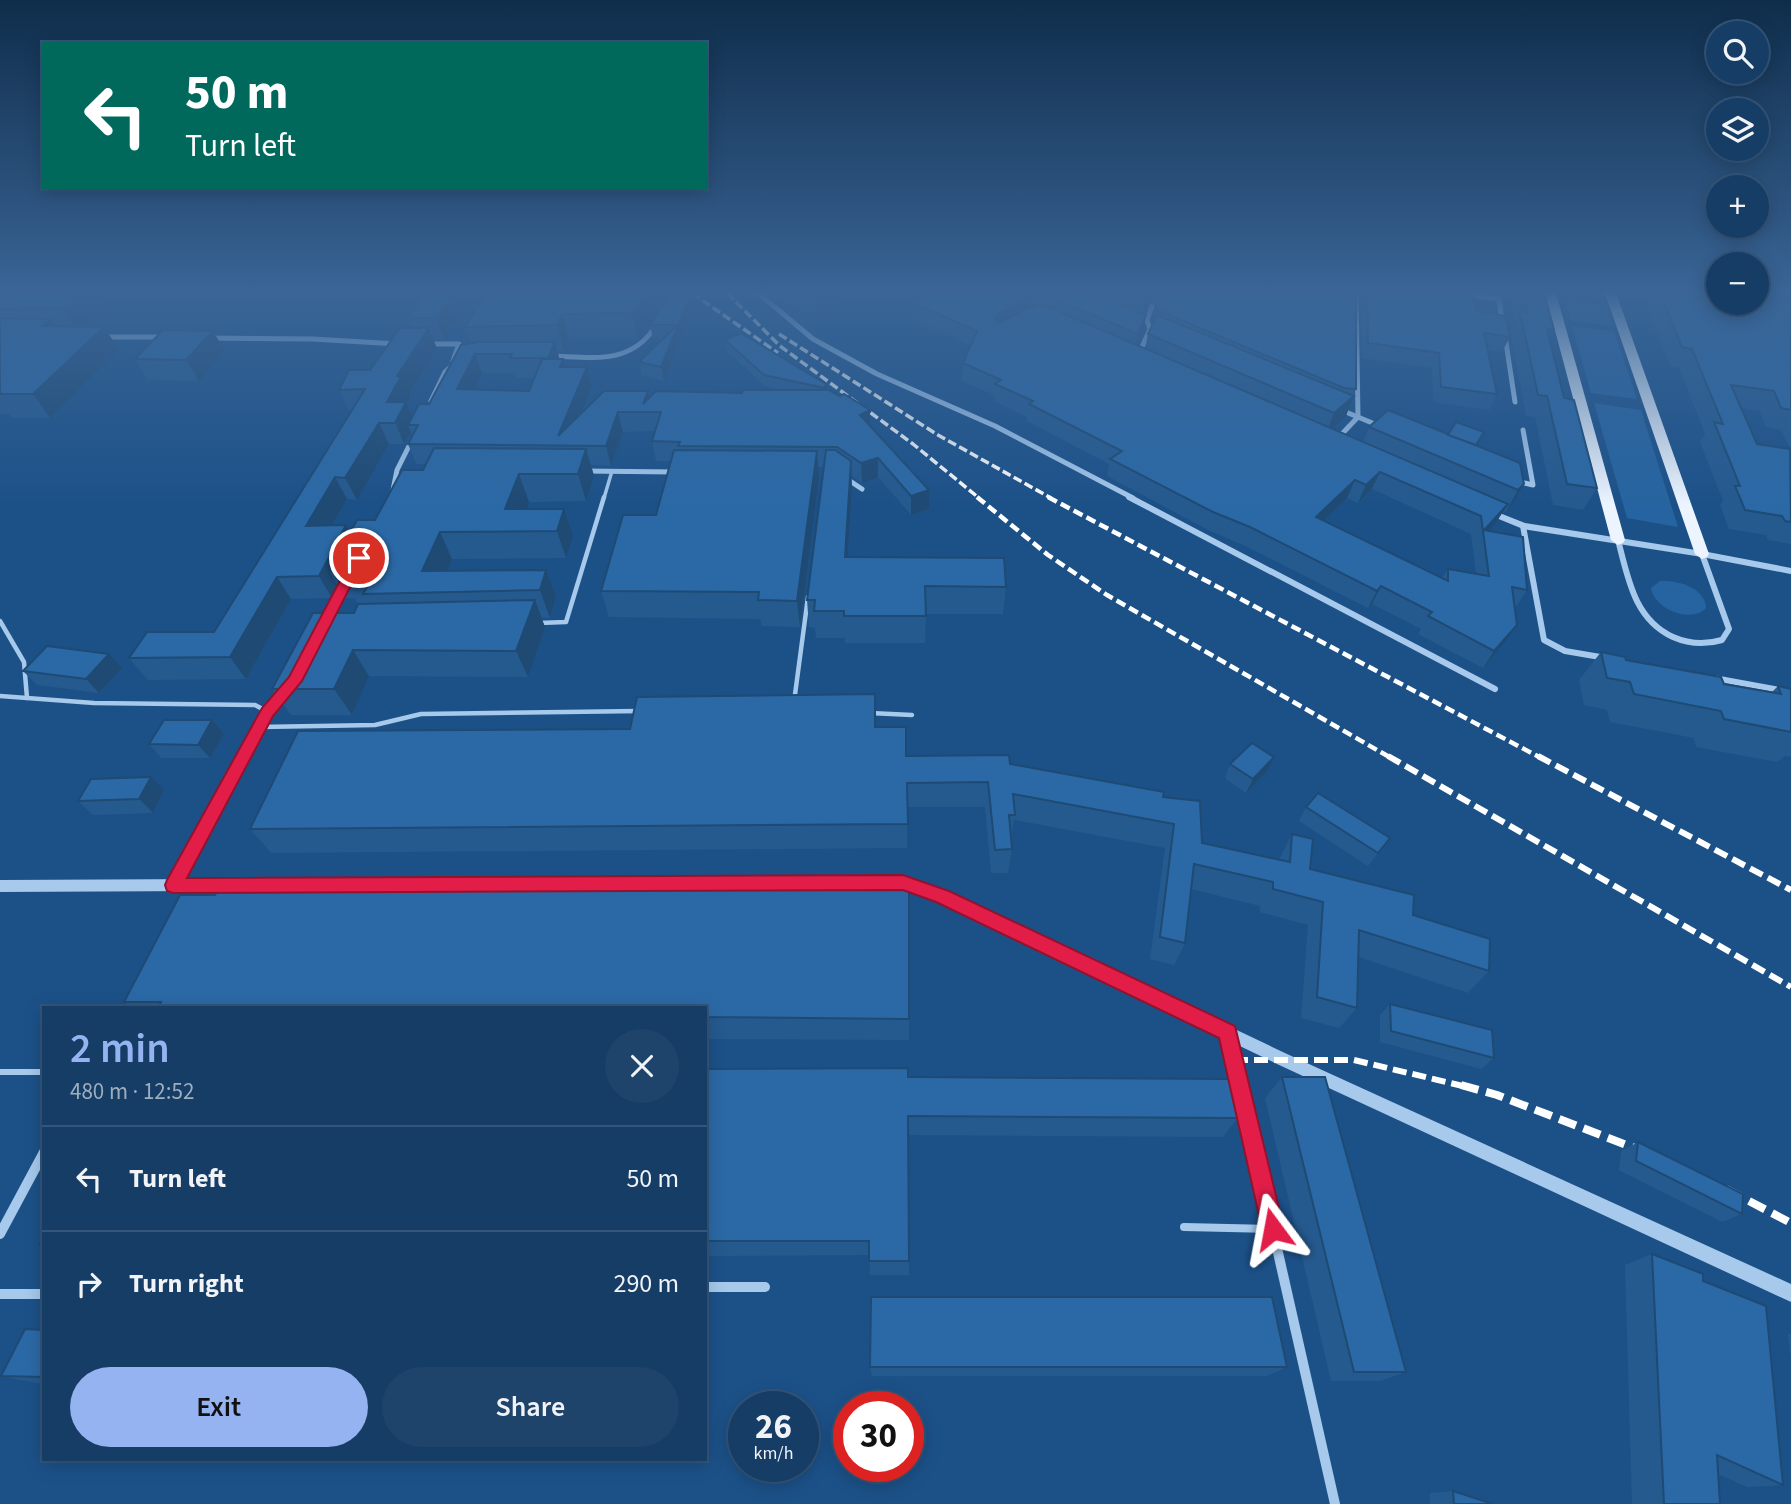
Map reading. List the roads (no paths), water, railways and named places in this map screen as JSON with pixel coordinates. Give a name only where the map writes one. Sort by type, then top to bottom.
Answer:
[{"type":"main road","points":[[1569,363],[1618,540]]},
{"type":"main road","points":[[1635,363],[1702,554]]},
{"type":"street","points":[[425,414],[452,363]]},
{"type":"street","points":[[857,363],[995,426],[1495,689]]},
{"type":"street","points":[[1333,442],[1359,417],[1358,363]]},
{"type":"street","points":[[1509,363],[1515,402]]},
{"type":"street","points":[[1334,407],[1394,432]]},
{"type":"street","points":[[1512,480],[1533,485],[1522,430]]},
{"type":"street","points":[[388,500],[394,488],[397,470],[413,436]]},
{"type":"street","points":[[1321,437],[1346,448]]},
{"type":"street","points":[[397,470],[410,470]]},
{"type":"street","points":[[572,471],[678,472]]},
{"type":"street","points":[[838,472],[862,489]]},
{"type":"street","points":[[1479,508],[1524,526],[1791,570]]},
{"type":"street","points":[[1524,526],[1544,640],[1565,651],[1618,660]]},
{"type":"street","points":[[1618,540],[1641,615],[1668,636],[1704,644],[1721,640],[1729,629],[1702,554]]},
{"type":"street","points":[[323,627],[347,581]]},
{"type":"street","points":[[1711,677],[1791,692]]},
{"type":"street","points":[[0,886],[181,889],[903,882],[942,896],[1791,1293]]},
{"type":"street","points":[[1228,1032],[1335,1504]]},
{"type":"street","points":[[0,1234],[42,1156]]},
{"type":"street","points":[[707,1287],[765,1287]]},
{"type":"street","points":[[0,1294],[42,1293]]},
{"type":"lane","points":[[525,623],[566,622],[612,471]]},
{"type":"lane","points":[[794,709],[810,583]]},
{"type":"lane","points":[[0,621],[24,662],[27,698]]},
{"type":"lane","points":[[323,627],[333,626]]},
{"type":"lane","points":[[181,889],[260,727],[268,712],[286,691]]},
{"type":"lane","points":[[0,696],[94,703],[255,705],[268,712]]},
{"type":"lane","points":[[260,727],[375,726],[421,714],[642,711]]},
{"type":"lane","points":[[859,713],[912,715]]},
{"type":"lane","points":[[0,1072],[42,1072]]},
{"type":"lane","points":[[1184,1227],[1273,1229]]},
{"type":"railway","points":[[803,363],[913,444],[979,498]]},
{"type":"railway","points":[[825,363],[938,435],[1051,498]]},
{"type":"railway","points":[[977,497],[1048,555],[1107,595],[1391,758]]},
{"type":"railway","points":[[1048,497],[1541,758]]},
{"type":"railway","points":[[1388,756],[1791,987]]},
{"type":"railway","points":[[1538,756],[1791,890]]},
{"type":"railway","points":[[1234,1060],[1354,1060],[1467,1087]]},
{"type":"railway","points":[[1461,1085],[1497,1095],[1650,1154]]},
{"type":"railway","points":[[1726,1189],[1791,1223]]}]
